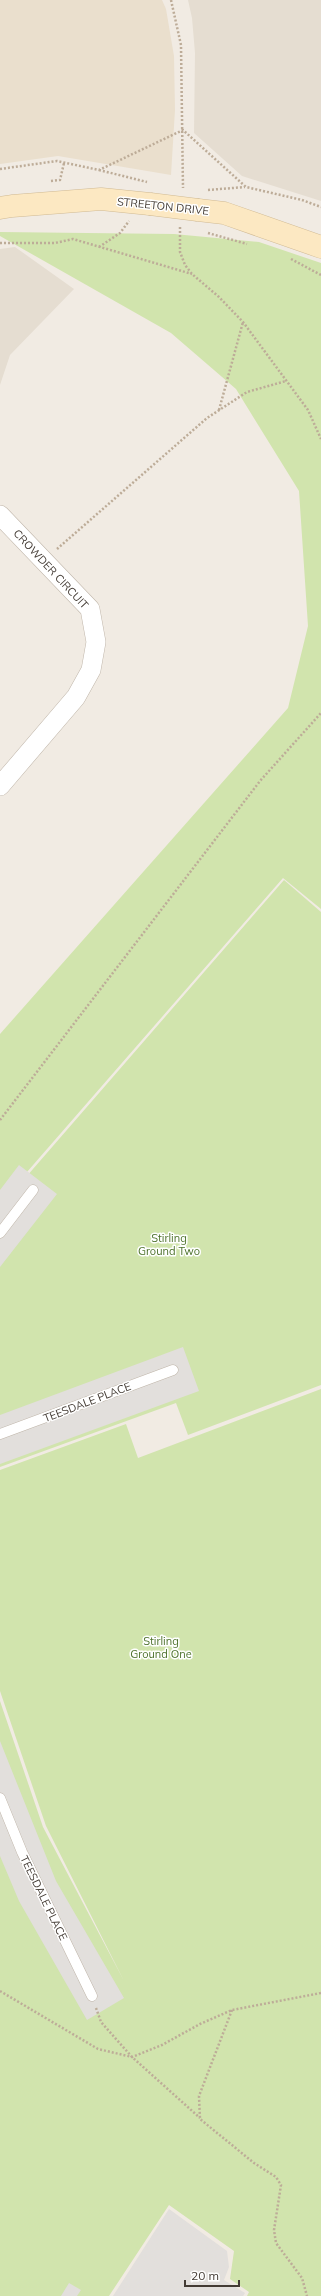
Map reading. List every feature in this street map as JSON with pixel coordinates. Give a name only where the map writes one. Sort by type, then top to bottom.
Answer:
[{"type":"main road","name":"STREETON DRIVE","points":[[0,208],[101,200],[152,194],[199,200],[224,213],[321,247]]},
{"type":"street","name":"CROWDER CIRCUIT","points":[[0,516],[45,560],[90,609],[96,642],[91,670],[76,697],[0,786]]},
{"type":"lane","points":[[0,1233],[33,1190]]},
{"type":"lane","name":"TEESDALE PLACE","points":[[0,1434],[173,1370]]},
{"type":"lane","name":"TEESDALE PLACE","points":[[0,1798],[22,1852],[92,1996]]},
{"type":"path","points":[[99,170],[183,130],[246,187]]},
{"type":"path","points":[[0,169],[57,161],[64,162],[99,170],[152,194]]},
{"type":"path","points":[[45,182],[60,180],[64,162]]},
{"type":"path","points":[[199,200],[246,187],[302,200],[321,207]]},
{"type":"path","points":[[99,248],[120,233],[128,221],[135,222]]},
{"type":"path","points":[[202,231],[252,246]]},
{"type":"path","points":[[0,243],[55,243],[73,239],[99,248],[192,274]]},
{"type":"path","points":[[285,256],[321,275]]},
{"type":"path","points":[[219,410],[243,322]]},
{"type":"path","points":[[45,560],[207,418],[248,392],[286,381]]},
{"type":"path","points":[[0,1120],[260,781],[321,712]]},
{"type":"path","points":[[0,1991],[98,2049],[132,2057],[162,2045],[200,2024],[232,2010],[321,1993]]},
{"type":"path","points":[[92,1996],[101,2022],[132,2057],[200,2119],[254,2164],[276,2177],[281,2185],[274,2230],[276,2243],[302,2278],[307,2296]]},
{"type":"path","points":[[200,2119],[199,2096],[232,2010]]},
{"type":"shaded area","points":[[0,0],[162,0],[166,9],[174,56],[175,110],[171,175],[58,156],[0,164]]},
{"type":"shaded area","points":[[188,0],[321,0],[321,201],[242,176],[194,133],[195,53],[192,18]]},
{"type":"shaded area","points":[[15,247],[74,289],[10,355],[0,385],[0,249]]},
{"type":"shaded area","points":[[19,1165],[57,1194],[0,1267],[0,1190]]},
{"type":"shaded area","points":[[183,1347],[199,1391],[0,1464],[0,1415]]},
{"type":"shaded area","points":[[0,1741],[56,1881],[124,1998],[87,2020],[19,1901],[0,1856]]},
{"type":"shaded area","points":[[169,2209],[227,2251],[229,2267],[224,2280],[245,2293],[243,2296],[113,2296]]},
{"type":"shaded area","points":[[69,2283],[81,2290],[77,2296],[61,2296]]},
{"type":"green space","points":[[0,232],[174,234],[259,242],[321,263],[321,909],[283,878],[0,1203],[0,1034],[288,708],[308,626],[299,491],[236,389],[171,333],[0,236]]},
{"type":"green space","name":"Stirling Ground Two","points":[[284,880],[321,912],[321,1385],[188,1435],[176,1403],[0,1467],[0,1207]]},
{"type":"green space","name":"Stirling Ground One","points":[[321,1389],[321,2296],[247,2296],[249,2292],[230,2279],[234,2251],[169,2205],[109,2296],[0,2296],[0,1701],[43,1827],[124,1981],[46,1826],[0,1691],[0,1470],[126,1424],[138,1458]]}]
